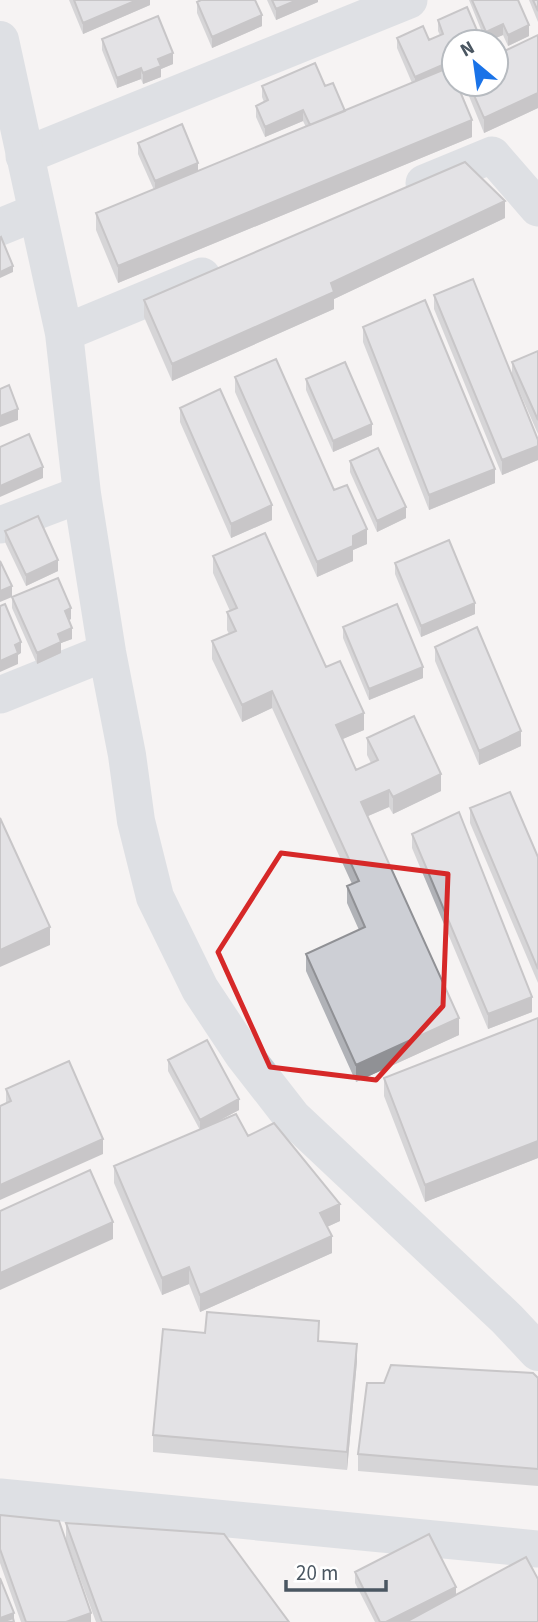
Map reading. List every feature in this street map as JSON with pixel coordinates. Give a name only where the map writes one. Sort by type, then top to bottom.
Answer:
[{"type":"street","points":[[24,156],[409,0]]},
{"type":"street","points":[[0,40],[64,333],[82,494],[107,652],[127,755],[136,821],[155,897],[200,989],[243,1054],[292,1117],[507,1319],[538,1352]]},
{"type":"street","points":[[391,197],[492,155],[538,208]]},
{"type":"street","points":[[0,227],[37,212]]},
{"type":"street","points":[[64,333],[228,265]]},
{"type":"street","points":[[0,526],[82,494]]},
{"type":"street","points":[[0,695],[107,652]]},
{"type":"street","points":[[0,1497],[538,1549]]},
{"type":"highlighted area","points":[[281,853],[448,874],[443,1006],[376,1080],[270,1067],[218,952]]},
{"type":"building","points":[[74,0],[137,0],[83,23]]},
{"type":"building","points":[[255,0],[262,15],[212,37],[197,2]]},
{"type":"building","points":[[272,0],[297,0],[276,9]]},
{"type":"building","points":[[472,0],[518,0],[529,25],[510,34],[510,28],[505,28],[503,24],[494,28],[484,28]]},
{"type":"building","points":[[467,7],[476,28],[441,28],[438,20]]},
{"type":"building","points":[[158,16],[173,53],[158,59],[161,66],[143,73],[141,68],[117,78],[102,39]]},
{"type":"building","points":[[423,26],[429,40],[440,35],[440,66],[415,77],[397,38]]},
{"type":"building","points":[[538,35],[538,93],[484,118],[475,98],[510,98],[510,48]]},
{"type":"building","points":[[315,63],[325,86],[333,83],[345,111],[310,125],[303,110],[265,127],[256,106],[268,100],[262,86]]},
{"type":"building","points":[[440,71],[440,98],[463,98],[472,120],[118,266],[96,213]]},
{"type":"building","points":[[182,124],[198,163],[155,181],[138,143]]},
{"type":"building","points":[[465,162],[505,201],[331,283],[334,292],[172,364],[144,300]]},
{"type":"building","points":[[0,238],[13,266],[0,272]]},
{"type":"building","points":[[473,279],[538,440],[538,446],[502,460],[434,295]]},
{"type":"building","points":[[425,300],[495,469],[429,495],[363,327]]},
{"type":"building","points":[[538,351],[538,420],[512,362]]},
{"type":"building","points":[[276,359],[334,490],[347,485],[367,529],[353,536],[353,546],[317,562],[235,377]]},
{"type":"building","points":[[345,362],[372,424],[333,441],[306,379]]},
{"type":"building","points":[[9,385],[18,409],[0,416],[0,389]]},
{"type":"building","points":[[220,389],[272,505],[231,524],[180,408]]},
{"type":"building","points":[[29,434],[43,467],[0,486],[0,447]]},
{"type":"building","points":[[378,448],[406,507],[377,521],[350,461]]},
{"type":"building","points":[[38,516],[58,560],[26,575],[5,531]]},
{"type":"building","points":[[265,533],[326,667],[340,661],[364,713],[336,725],[356,770],[378,760],[367,738],[414,716],[441,774],[393,797],[389,790],[361,802],[459,1018],[356,1065],[306,954],[365,927],[347,886],[359,881],[272,691],[242,705],[212,641],[236,631],[227,612],[237,608],[213,556]]},
{"type":"building","points":[[449,540],[475,603],[421,626],[395,563]]},
{"type":"building","points":[[0,561],[12,586],[0,591]]},
{"type":"building","points":[[58,578],[71,608],[65,611],[72,628],[58,634],[61,642],[37,653],[12,597]]},
{"type":"building","points":[[5,604],[21,642],[15,645],[18,653],[0,661],[0,606]]},
{"type":"building","points":[[397,604],[423,667],[369,689],[343,627]]},
{"type":"building","points":[[477,627],[521,731],[479,751],[435,647]]},
{"type":"building","points":[[510,792],[538,857],[538,969],[470,808]]},
{"type":"building","points":[[459,812],[532,997],[488,1014],[412,834]]},
{"type":"building","points":[[0,818],[50,927],[0,950]]},
{"type":"building","points":[[538,1018],[538,1141],[425,1185],[384,1078]]},
{"type":"building","points":[[207,1040],[239,1099],[200,1120],[168,1060]]},
{"type":"building","points":[[69,1061],[103,1139],[0,1185],[0,1106],[11,1101],[6,1089]]},
{"type":"building","points":[[236,1114],[248,1136],[274,1123],[340,1204],[320,1213],[332,1236],[200,1295],[189,1267],[162,1278],[114,1166]]},
{"type":"building","points":[[90,1170],[113,1222],[0,1273],[0,1211]]},
{"type":"building","points":[[207,1312],[319,1321],[318,1341],[357,1344],[347,1452],[153,1435],[163,1329],[205,1333]]},
{"type":"building","points":[[391,1365],[533,1373],[538,1378],[538,1469],[358,1454],[367,1383],[384,1383]]},
{"type":"building","points":[[0,1515],[59,1521],[91,1613],[66,1622],[26,1622],[0,1549]]},
{"type":"building","points":[[66,1523],[224,1534],[289,1622],[102,1622]]},
{"type":"building","points":[[429,1534],[456,1587],[386,1622],[380,1622],[355,1572]]},
{"type":"building","points":[[526,1557],[538,1579],[538,1622],[406,1622]]},
{"type":"building","points":[[0,1578],[14,1613],[0,1618]]}]
